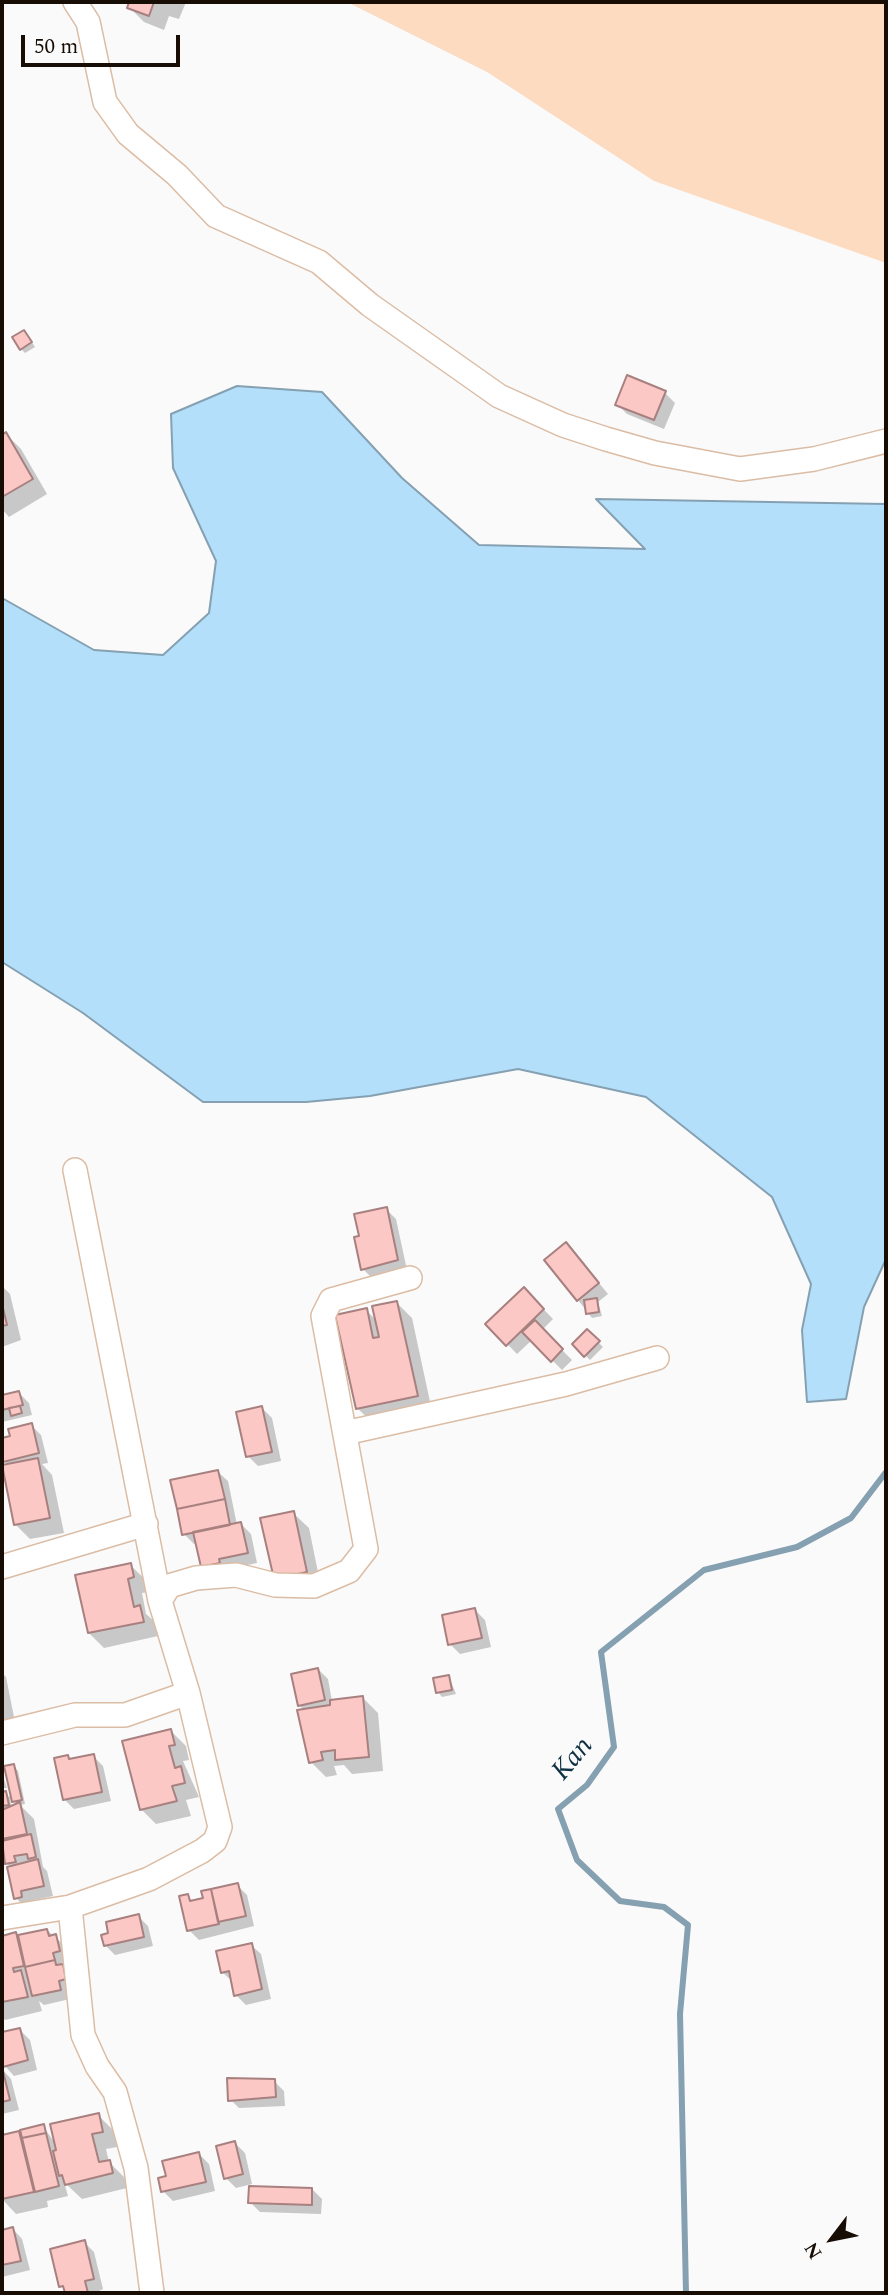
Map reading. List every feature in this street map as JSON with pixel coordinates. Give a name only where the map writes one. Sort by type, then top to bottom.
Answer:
[{"type":"street","points":[[75,2],[88,22],[105,102],[128,134],[177,175],[216,216],[319,262],[370,305],[499,396],[562,425],[606,439],[740,469],[814,459],[886,441]]},
{"type":"street","points":[[2,1918],[70,1908],[149,1880],[215,1841],[220,1827],[188,1693],[160,1601],[75,1170]]},
{"type":"street","points":[[160,1601],[169,1586],[196,1578],[236,1575],[275,1585],[314,1586],[349,1571],[366,1549],[323,1316],[331,1300],[410,1278]]},
{"type":"street","points":[[345,1433],[566,1384],[657,1358]]},
{"type":"street","points":[[2,1567],[146,1524]]},
{"type":"street","points":[[2,1733],[75,1715],[125,1715],[188,1693]]},
{"type":"street","points":[[70,1908],[83,2035],[97,2066],[115,2092],[136,2168],[152,2293]]},
{"type":"shaded area","points":[[347,2],[886,2],[886,263],[654,181],[487,72]]},
{"type":"water","points":[[237,386],[322,392],[402,478],[479,545],[645,549],[596,499],[886,504],[886,1259],[864,1307],[846,1399],[807,1402],[802,1330],[811,1284],[772,1197],[646,1097],[518,1069],[370,1096],[306,1102],[203,1102],[83,1013],[2,962],[2,598],[94,650],[163,655],[209,613],[216,561],[173,468],[171,414]]},
{"type":"building","points":[[129,2],[154,2],[149,16],[127,8]]},
{"type":"building","points":[[24,330],[32,342],[20,350],[12,337]]},
{"type":"building","points":[[627,375],[666,391],[654,420],[615,405]]},
{"type":"building","points":[[6,432],[33,479],[2,497],[2,435]]},
{"type":"building","points":[[387,1207],[398,1260],[361,1270],[354,1237],[359,1236],[354,1214]]},
{"type":"building","points":[[566,1242],[599,1283],[577,1301],[544,1260]]},
{"type":"building","points":[[524,1287],[544,1309],[506,1346],[485,1324]]},
{"type":"building","points":[[597,1298],[599,1312],[586,1314],[584,1300]]},
{"type":"building","points":[[397,1301],[418,1396],[356,1409],[335,1315],[367,1308],[373,1338],[379,1337],[372,1306]]},
{"type":"building","points":[[2,1304],[7,1325],[2,1326]]},
{"type":"building","points":[[535,1320],[563,1349],[551,1362],[522,1332]]},
{"type":"building","points":[[587,1329],[600,1341],[584,1357],[572,1344]]},
{"type":"building","points":[[19,1391],[23,1405],[2,1410],[2,1395]]},
{"type":"building","points":[[20,1406],[22,1413],[11,1416],[9,1408]]},
{"type":"building","points":[[262,1406],[272,1452],[246,1457],[236,1412]]},
{"type":"building","points":[[32,1423],[39,1453],[3,1462],[2,1438],[10,1436],[8,1429]]},
{"type":"building","points":[[38,1458],[50,1518],[14,1525],[2,1465]]},
{"type":"building","points":[[218,1470],[225,1499],[177,1509],[170,1480]]},
{"type":"building","points":[[225,1499],[230,1525],[182,1535],[177,1509]]},
{"type":"building","points":[[294,1511],[307,1572],[274,1579],[260,1518]]},
{"type":"building","points":[[241,1522],[248,1553],[219,1559],[220,1563],[201,1567],[193,1532]]},
{"type":"building","points":[[131,1563],[134,1577],[128,1579],[134,1607],[140,1605],[144,1622],[88,1633],[75,1575]]},
{"type":"building","points":[[475,1608],[482,1638],[448,1645],[442,1615]]},
{"type":"building","points":[[318,1668],[325,1700],[298,1706],[291,1674]]},
{"type":"building","points":[[449,1675],[452,1690],[436,1693],[433,1678]]},
{"type":"building","points":[[363,1696],[369,1757],[335,1760],[335,1750],[321,1752],[323,1760],[309,1763],[297,1710],[330,1705],[330,1700]]},
{"type":"building","points":[[171,1729],[175,1745],[169,1746],[175,1768],[181,1766],[185,1783],[172,1786],[177,1801],[140,1810],[122,1741]]},
{"type":"building","points":[[94,1754],[102,1792],[63,1800],[54,1758],[68,1755],[69,1759]]},
{"type":"building","points":[[14,1764],[22,1800],[12,1802],[4,1766]]},
{"type":"building","points":[[6,1791],[9,1805],[2,1806],[2,1792]]},
{"type":"building","points":[[20,1802],[27,1834],[2,1839],[2,1810]]},
{"type":"building","points":[[31,1834],[36,1857],[28,1859],[27,1854],[14,1856],[16,1862],[5,1864],[2,1841]]},
{"type":"building","points":[[38,1859],[44,1886],[21,1891],[22,1897],[14,1899],[7,1867]]},
{"type":"building","points":[[238,1883],[246,1916],[218,1922],[211,1889]]},
{"type":"building","points":[[211,1889],[219,1924],[187,1931],[179,1896],[188,1894],[190,1901],[203,1898],[201,1891]]},
{"type":"building","points":[[139,1914],[144,1937],[104,1946],[101,1935],[108,1933],[106,1922]]},
{"type":"building","points":[[47,1929],[49,1936],[56,1934],[60,1951],[53,1953],[55,1960],[25,1967],[18,1935]]},
{"type":"building","points":[[16,1932],[24,1966],[13,1968],[14,1972],[21,1970],[28,1997],[2,2002],[2,1936]]},
{"type":"building","points":[[252,1943],[262,1989],[234,1996],[229,1971],[221,1973],[216,1951]]},
{"type":"building","points":[[55,1960],[56,1965],[63,1964],[66,1979],[59,1981],[61,1990],[32,1996],[25,1967]]},
{"type":"building","points":[[20,2028],[28,2060],[3,2067],[2,2032]]},
{"type":"building","points":[[2,2067],[10,2100],[2,2102]]},
{"type":"building","points":[[227,2078],[275,2079],[276,2097],[228,2101]]},
{"type":"building","points":[[99,2113],[103,2132],[92,2134],[99,2162],[110,2160],[113,2173],[65,2185],[62,2175],[59,2176],[50,2124]]},
{"type":"building","points":[[44,2124],[46,2133],[22,2138],[20,2130]]},
{"type":"building","points":[[19,2131],[34,2192],[2,2199],[2,2135]]},
{"type":"building","points":[[46,2133],[59,2186],[35,2192],[22,2138]]},
{"type":"building","points":[[235,2141],[243,2174],[224,2179],[216,2146]]},
{"type":"building","points":[[199,2152],[206,2182],[161,2192],[158,2178],[166,2176],[162,2161]]},
{"type":"building","points":[[249,2186],[312,2188],[312,2205],[248,2203]]},
{"type":"building","points":[[13,2227],[21,2261],[2,2265],[2,2230]]},
{"type":"building","points":[[85,2240],[94,2279],[85,2281],[88,2293],[65,2293],[63,2286],[59,2287],[50,2249]]},
{"type":"waterway","name":"Kan","points":[[686,2293],[680,2014],[688,1925],[664,1907],[620,1901],[577,1860],[558,1809],[587,1785],[614,1747],[601,1652],[704,1570],[797,1547],[851,1518],[886,1472]]}]
